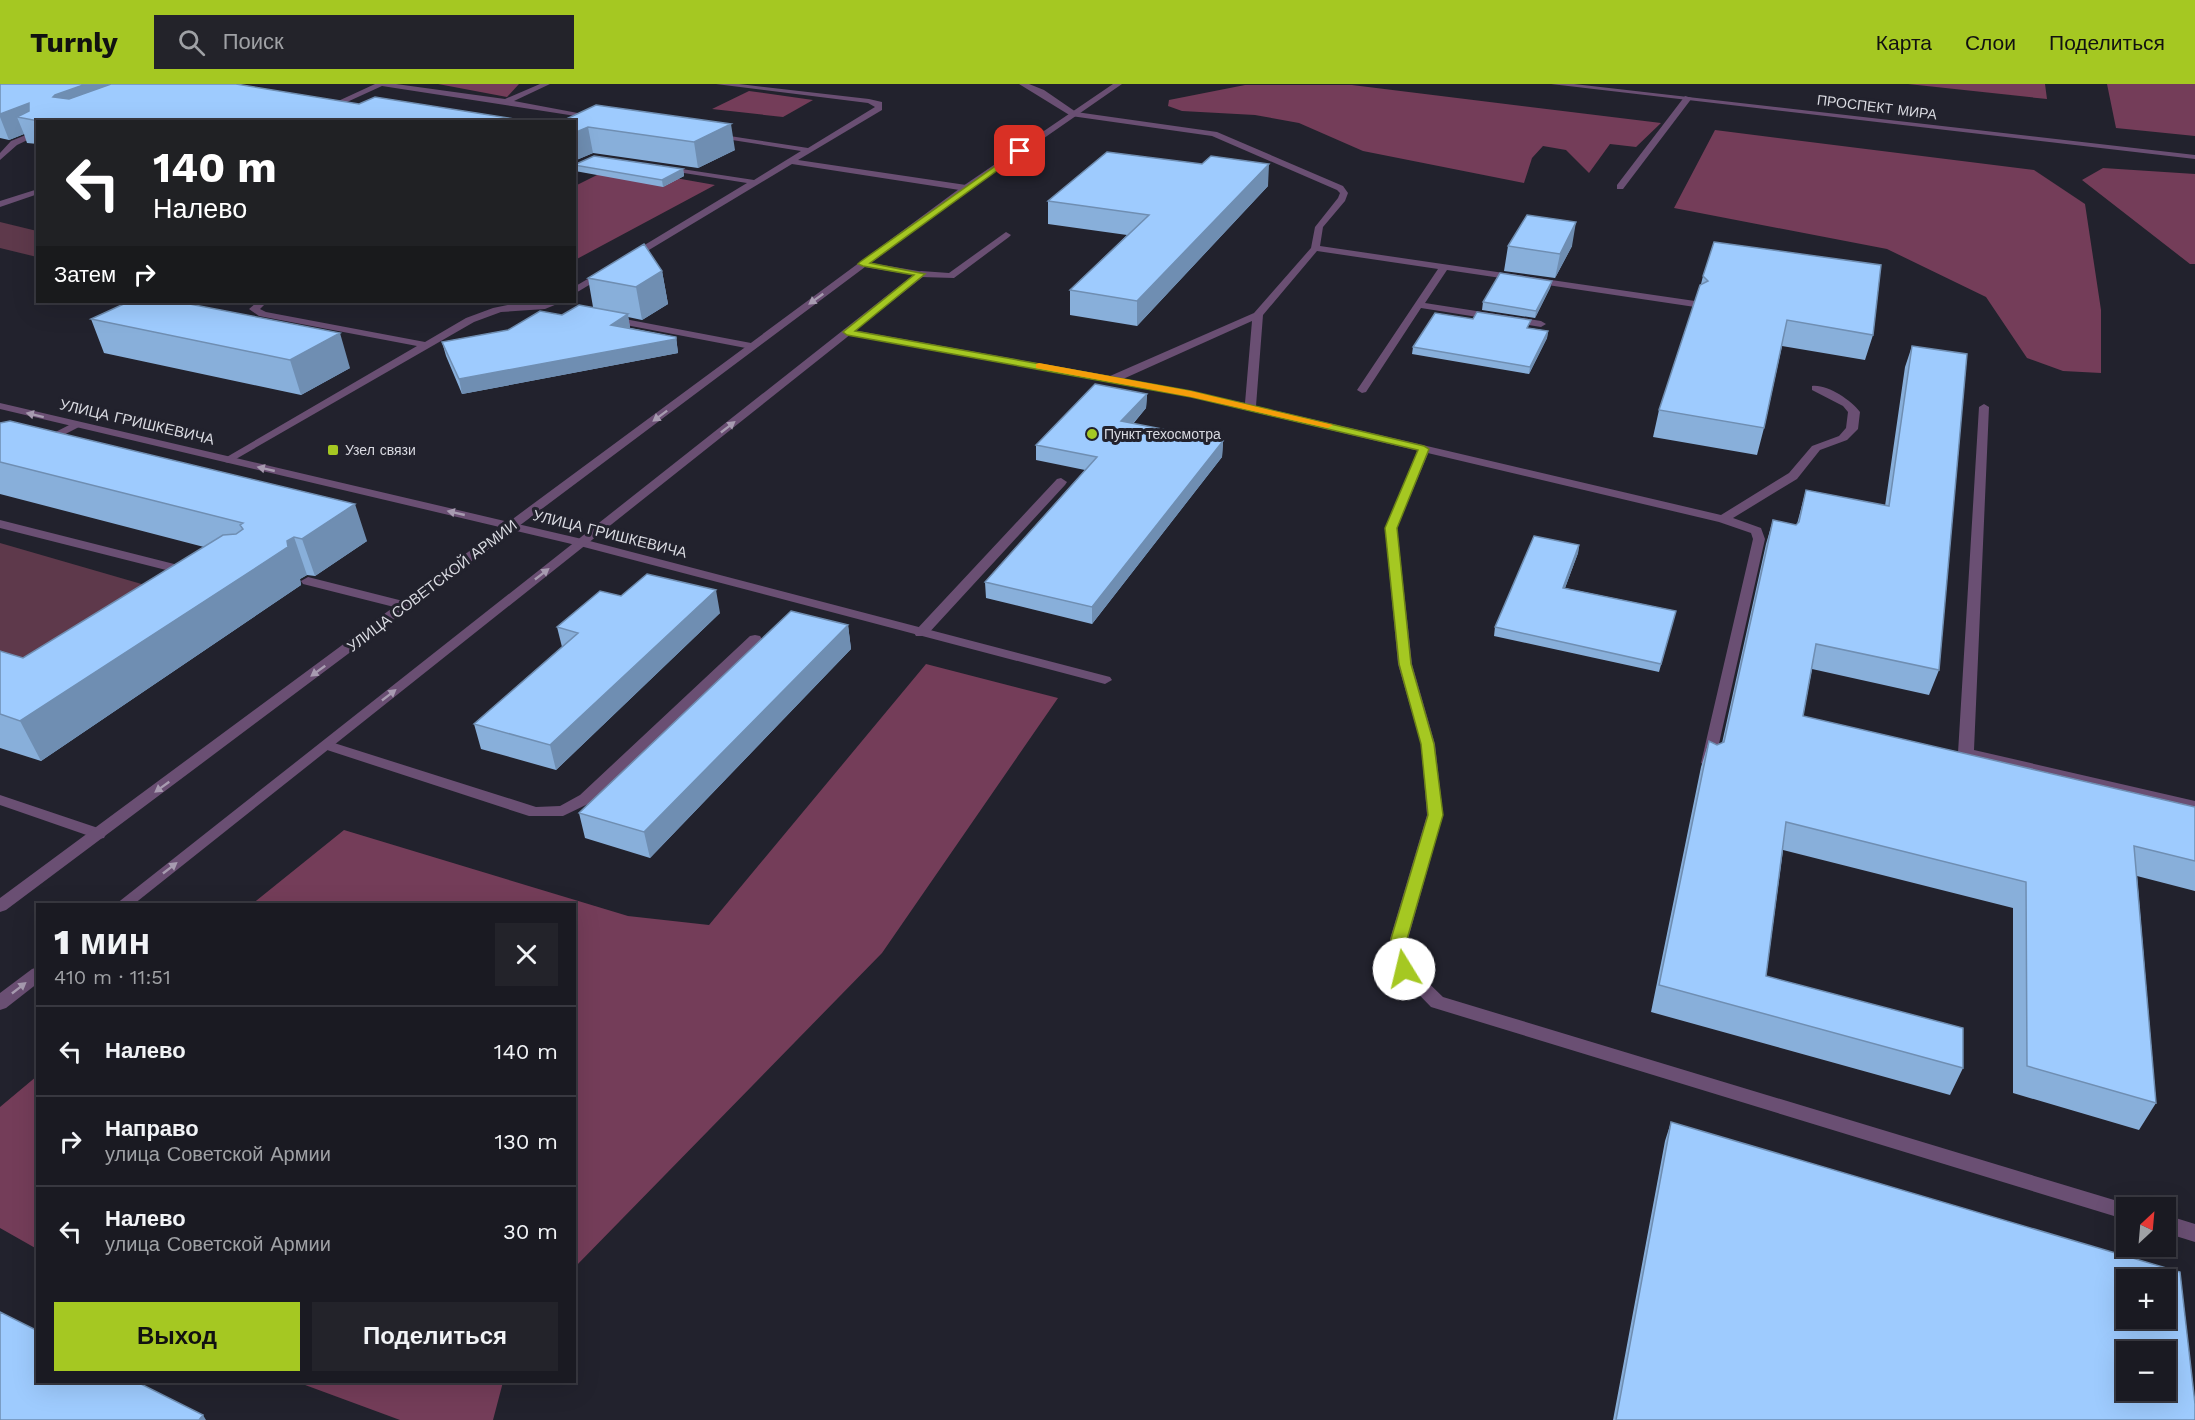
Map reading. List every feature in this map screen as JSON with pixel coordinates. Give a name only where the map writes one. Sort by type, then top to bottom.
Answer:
[{"type":"street","points":[[365,108],[340,102],[381,84],[609,119]]},
{"type":"street","points":[[508,102],[546,84]]},
{"type":"street","points":[[624,261],[879,108],[879,104],[720,84]]},
{"type":"street","points":[[1023,84],[1041,92],[1074,114],[1214,134],[1340,188],[1344,193],[1342,199],[1319,227],[1315,248],[1258,315],[1113,379]]},
{"type":"street","name":"УЛИЦА СОВЕТСКОЙ АРМИИ","points":[[0,906],[863,264],[966,189],[1118,84]]},
{"type":"street","name":"ПРОСПЕКТ МИРА","points":[[1555,84],[2195,158]]},
{"type":"street","points":[[1620,187],[1688,98]]},
{"type":"street","points":[[582,125],[597,117]]},
{"type":"street","points":[[0,158],[14,143],[36,133]]},
{"type":"street","points":[[703,134],[808,150]]},
{"type":"street","points":[[788,161],[966,189]]},
{"type":"street","points":[[651,166],[754,182]]},
{"type":"street","points":[[0,204],[36,192]]},
{"type":"street","points":[[863,264],[921,274],[951,276],[1006,235]]},
{"type":"street","points":[[1315,248],[1695,304]]},
{"type":"street","points":[[576,290],[614,267]]},
{"type":"street","points":[[1362,390],[1444,267]]},
{"type":"street","points":[[125,903],[921,274]]},
{"type":"street","points":[[261,303],[254,309],[262,314],[427,345]]},
{"type":"street","points":[[229,460],[488,312],[552,304],[569,311]]},
{"type":"street","points":[[1418,305],[1541,324]]},
{"type":"street","points":[[1250,407],[1258,315]]},
{"type":"street","points":[[602,318],[752,346]]},
{"type":"street","points":[[847,332],[1113,379],[1250,407],[1723,519],[1757,531],[1759,539],[1709,764]]},
{"type":"street","points":[[1723,519],[1792,476],[1816,448],[1843,438],[1852,429],[1854,411],[1846,404],[1816,388]]},
{"type":"street","name":"УЛИЦА ГРИШКЕВИЧА","points":[[0,406],[582,543],[1105,680]]},
{"type":"street","points":[[1984,407],[1966,753],[2195,806]]},
{"type":"street","points":[[27,449],[75,425]]},
{"type":"street","points":[[1424,449],[1391,528],[1405,664],[1428,744],[1436,815],[1399,939],[1404,969],[1437,1002],[2116,1209]]},
{"type":"street","points":[[921,633],[1061,482]]},
{"type":"street","points":[[0,524],[186,570],[161,583]]},
{"type":"street","points":[[308,581],[406,606]]},
{"type":"street","points":[[326,745],[535,812],[563,811],[585,799],[755,639]]},
{"type":"street","points":[[0,800],[98,834]]},
{"type":"street","points":[[0,1003],[36,975]]},
{"type":"street","points":[[2176,1227],[2195,1233]]},
{"type":"shaded area","points":[[438,84],[519,84],[507,97]]},
{"type":"shaded area","points":[[1908,84],[2045,84],[2047,99]]},
{"type":"shaded area","points":[[2107,84],[2195,84],[2195,136],[2116,128]]},
{"type":"shaded area","points":[[1245,85],[1352,85],[1661,123],[1636,147],[1610,144],[1589,173],[1566,150],[1543,146],[1532,158],[1524,183],[1363,151],[1299,123],[1255,115],[1182,111],[1168,106],[1169,100]]},
{"type":"shaded area","points":[[749,91],[813,100],[783,117],[712,109]]},
{"type":"shaded area","points":[[1715,130],[2034,170],[2085,204],[2101,310],[2101,373],[2063,371],[2027,358],[1986,297],[1887,249],[1674,208]]},
{"type":"shaded area","points":[[613,167],[715,185],[576,259],[576,186]]},
{"type":"shaded area","points":[[2103,168],[2195,174],[2195,264],[2190,264],[2082,180]]},
{"type":"shaded area","points":[[0,222],[36,231],[36,257],[0,248]]},
{"type":"shaded area","points":[[0,543],[145,585],[0,672]]},
{"type":"shaded area","points":[[926,664],[1058,698],[882,953],[576,1266],[576,903],[253,903],[344,830],[628,916],[709,925]]},
{"type":"shaded area","points":[[36,1077],[36,1248],[0,1228],[0,1107]]},
{"type":"shaded area","points":[[300,1383],[503,1383],[493,1420],[400,1420]]},
{"type":"building","points":[[0,84],[86,84],[53,97],[69,99],[111,84],[236,84],[359,104],[375,97],[520,120],[36,121],[17,117],[29,111],[29,103],[0,114]]},
{"type":"building","points":[[596,105],[731,124],[694,142],[588,127],[576,132],[576,120],[564,120]]},
{"type":"building","points":[[1107,152],[1202,164],[1211,156],[1269,164],[1137,301],[1070,290],[1149,215],[1048,201]]},
{"type":"building","points":[[594,156],[683,169],[662,180],[576,164]]},
{"type":"building","points":[[1527,215],[1576,222],[1560,254],[1508,246]]},
{"type":"building","points":[[1714,242],[1881,265],[1873,335],[1787,320],[1764,428],[1659,410],[1700,285],[1708,281],[1703,276]]},
{"type":"building","points":[[644,244],[662,271],[636,287],[588,278]]},
{"type":"building","points":[[1500,273],[1552,281],[1536,311],[1483,302]]},
{"type":"building","points":[[126,303],[184,303],[340,333],[290,360],[91,319]]},
{"type":"building","points":[[579,305],[628,314],[611,325],[676,337],[676,339],[459,379],[442,342],[508,330],[540,311],[562,315]]},
{"type":"building","points":[[1477,312],[1531,320],[1527,328],[1548,331],[1530,367],[1413,347],[1435,313],[1473,319]]},
{"type":"building","points":[[1912,346],[1967,354],[1939,670],[1816,644],[1803,716],[2195,807],[2195,861],[2134,846],[2156,1103],[2027,1066],[2026,882],[1786,822],[1766,976],[1963,1028],[1963,1068],[1659,985],[1709,741],[1717,745],[1724,742],[1773,520],[1796,525],[1799,522],[1806,490],[1889,506]]},
{"type":"building","points":[[1095,384],[1147,394],[1121,421],[1223,441],[1092,607],[985,582],[1097,457],[1036,445]]},
{"type":"building","points":[[10,421],[355,504],[302,539],[294,537],[287,541],[288,547],[20,721],[0,714],[0,651],[23,658],[223,535],[236,534],[243,529],[240,525],[243,523],[0,462],[0,423]]},
{"type":"building","points":[[1534,536],[1579,545],[1563,588],[1676,611],[1661,664],[1495,627]]},
{"type":"building","points":[[647,574],[716,590],[550,745],[474,724],[578,633],[557,627],[600,591],[621,596]]},
{"type":"building","points":[[791,611],[848,625],[644,832],[579,813]]},
{"type":"building","points":[[1671,1122],[2116,1253],[2116,1257],[2129,1257],[2170,1269],[2116,1269],[2116,1329],[2176,1329],[2176,1271],[2180,1272],[2195,1420],[1616,1420]]},
{"type":"building","points":[[0,1312],[36,1330],[36,1383],[139,1383],[203,1415],[199,1420],[0,1420]]},
{"type":"slow traffic","points":[[1039,366],[1191,394],[1328,425]]},
{"type":"place","name":"Пункт техосмотра","points":[[1092,434]]},
{"type":"place","name":"Узел связи","points":[[333,450]]},
{"type":"route","points":[[1020,151],[863,264],[921,274],[847,332],[1191,394],[1424,449],[1391,528],[1405,664],[1428,744],[1436,815],[1399,939],[1404,969]]}]
